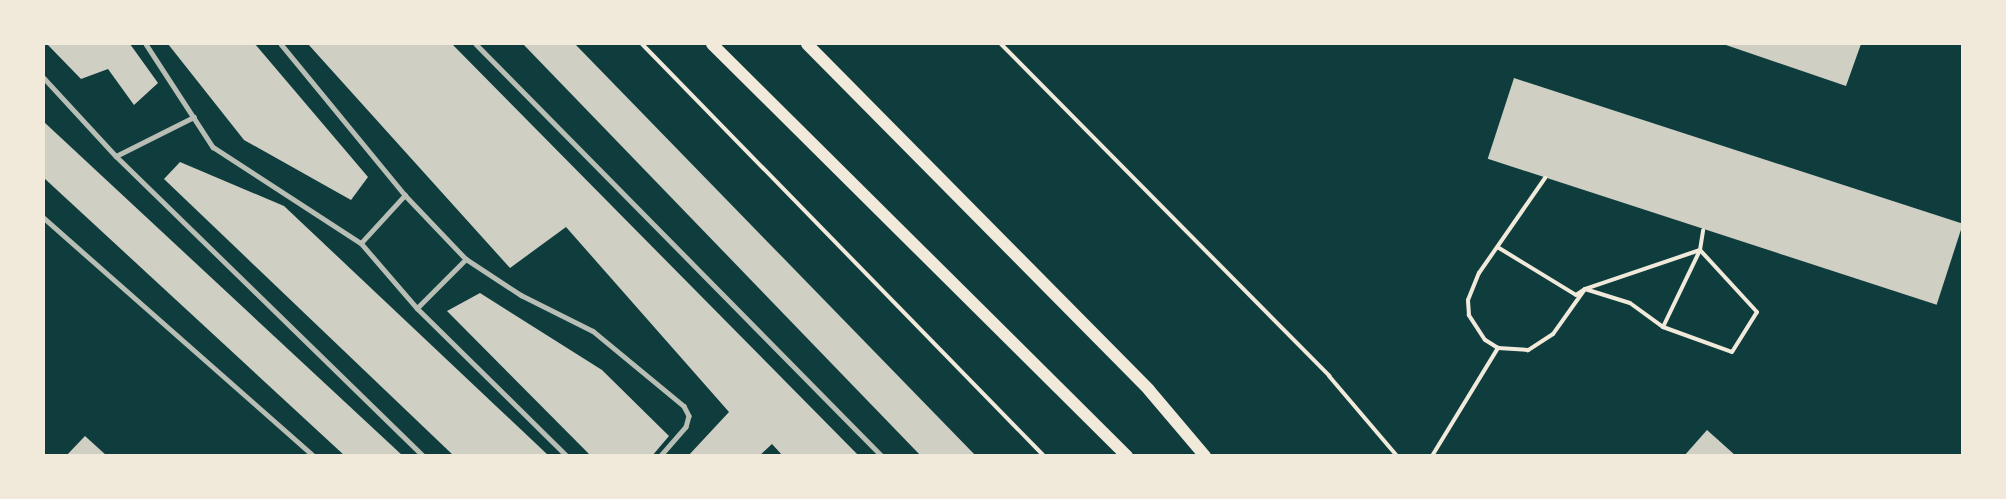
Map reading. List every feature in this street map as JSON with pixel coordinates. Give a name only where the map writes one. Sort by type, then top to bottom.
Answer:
[{"type":"main road","points":[[712,44],[1126,456]]},
{"type":"main road","points":[[807,44],[1140,382],[1205,456]]},
{"type":"lane","points":[[146,44],[213,147],[361,243],[417,308],[567,456]]},
{"type":"lane","points":[[281,44],[405,195],[466,259],[521,295],[593,331],[684,406],[689,416],[686,427],[662,456]]},
{"type":"lane","points":[[476,44],[882,456]]},
{"type":"lane","points":[[44,78],[116,156],[423,456]]},
{"type":"lane","points":[[116,156],[194,117]]},
{"type":"lane","points":[[361,243],[405,195]]},
{"type":"lane","points":[[44,218],[314,456]]},
{"type":"lane","points":[[417,308],[466,259]]},
{"type":"path","points":[[642,44],[1044,456]]},
{"type":"path","points":[[1001,44],[1329,376],[1397,456]]},
{"type":"path","points":[[1545,178],[1471,285],[1468,300],[1475,329],[1498,348],[1513,352],[1541,344],[1585,290]]},
{"type":"path","points":[[1663,327],[1700,250],[1703,230]]},
{"type":"path","points":[[1498,248],[1576,295],[1700,250]]},
{"type":"path","points":[[1585,290],[1630,303],[1663,327],[1732,352],[1757,312],[1700,250]]},
{"type":"path","points":[[1432,456],[1498,348]]},
{"type":"building","points":[[47,44],[130,44],[158,83],[134,105],[108,69],[81,79]]},
{"type":"building","points":[[168,44],[255,44],[368,177],[351,200],[244,140]]},
{"type":"building","points":[[308,44],[452,44],[859,456],[783,456],[772,444],[759,456],[688,456],[729,412],[566,227],[510,268]]},
{"type":"building","points":[[523,44],[575,44],[976,456],[921,456]]},
{"type":"building","points":[[1723,44],[1861,44],[1846,86]]},
{"type":"building","points":[[1514,78],[1962,224],[1937,305],[1488,159]]},
{"type":"building","points":[[44,122],[403,456],[345,456],[44,178]]},
{"type":"building","points":[[180,162],[284,206],[549,456],[454,456],[164,179]]},
{"type":"building","points":[[480,293],[602,370],[669,436],[652,456],[591,456],[447,311]]},
{"type":"building","points":[[1707,430],[1716,438],[1736,456],[1684,456]]},
{"type":"building","points":[[85,436],[107,456],[66,456]]}]
